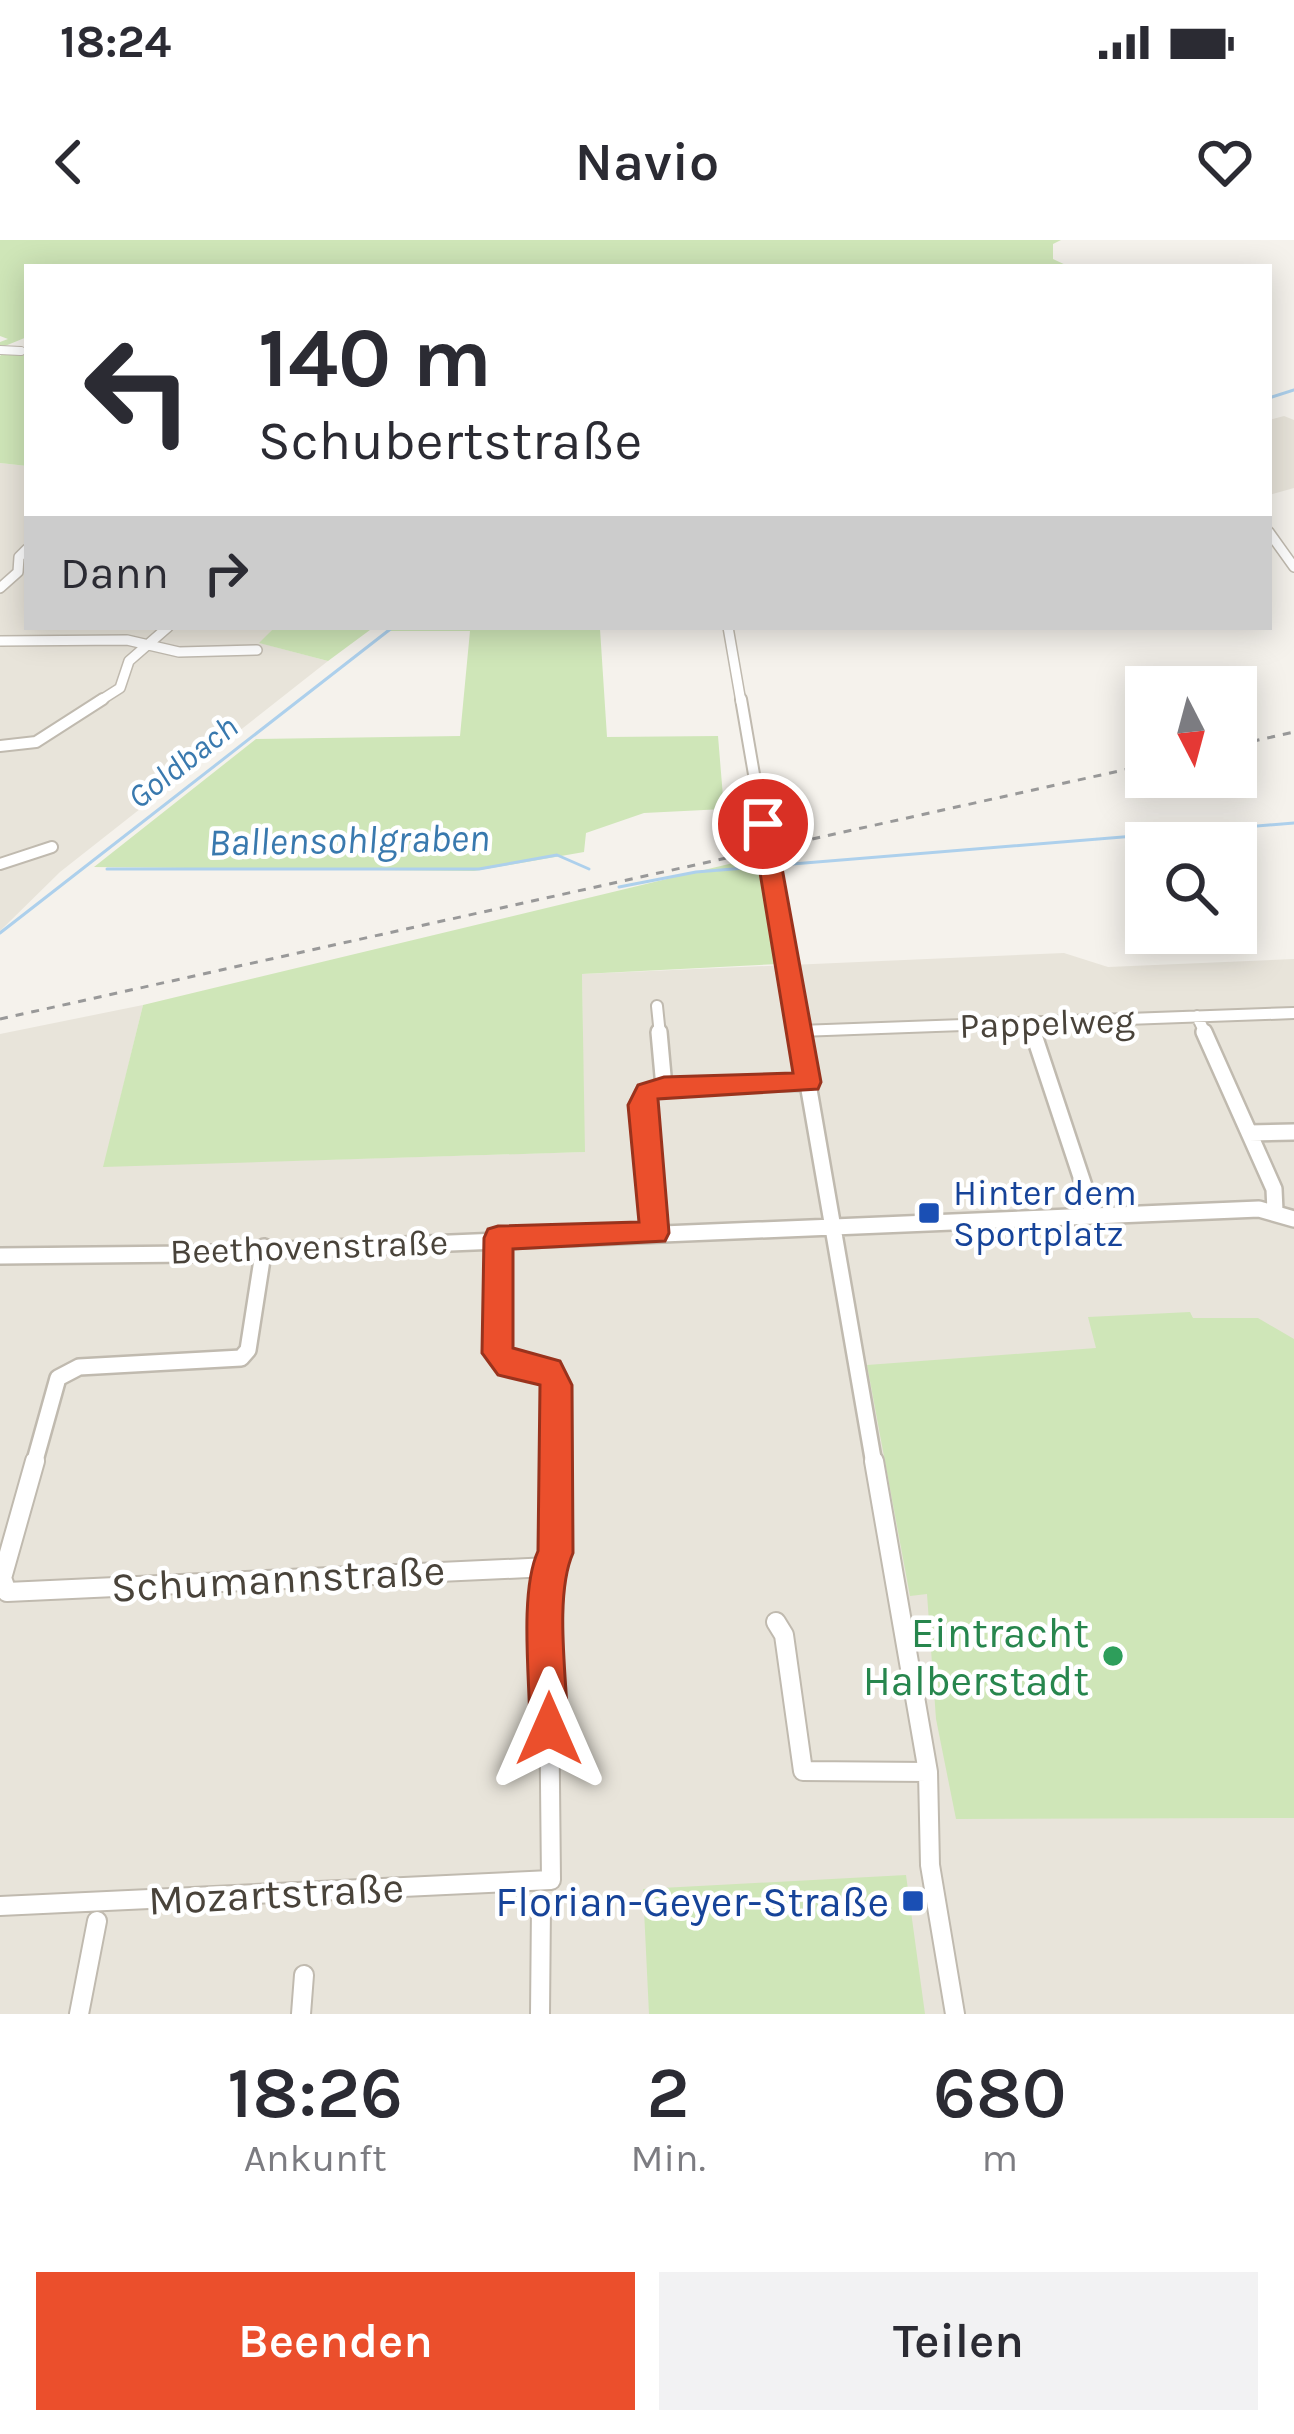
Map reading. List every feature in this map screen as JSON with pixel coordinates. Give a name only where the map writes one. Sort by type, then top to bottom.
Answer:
[{"type":"street","points":[[0,350],[21,351]]},
{"type":"street","points":[[1272,536],[1294,567]]},
{"type":"street","points":[[0,589],[18,572],[24,552]]},
{"type":"street","points":[[64,640],[69,630]]},
{"type":"street","points":[[0,746],[37,742],[120,688],[130,662],[165,630]]},
{"type":"street","points":[[729,630],[928,1772],[930,1865],[955,2014]]},
{"type":"street","points":[[0,641],[127,640],[179,652],[257,650]]},
{"type":"street","points":[[0,864],[52,847]]},
{"type":"street","points":[[657,1006],[664,1087]]},
{"type":"street","name":"Pappelweg","points":[[799,1031],[1294,1013]]},
{"type":"street","points":[[1197,1016],[1274,1189],[1275,1211]]},
{"type":"street","points":[[1030,1022],[1094,1216]]},
{"type":"street","points":[[654,1233],[641,1105],[647,1092],[664,1087],[808,1082]]},
{"type":"street","points":[[1249,1133],[1294,1132]]},
{"type":"street","points":[[834,1227],[1275,1211],[1294,1219]]},
{"type":"street","name":"Beethovenstraße","points":[[0,1256],[189,1254],[264,1247],[834,1227]]},
{"type":"street","points":[[498,1238],[497,1353],[509,1366],[549,1371],[556,1385],[556,1553],[549,1567]]},
{"type":"street","name":"Schumannstraße","points":[[264,1247],[248,1350],[241,1358],[79,1367],[58,1378],[2,1578],[8,1592],[549,1567]]},
{"type":"street","name":"Mozartstraße","points":[[0,1906],[551,1880],[549,1567]]},
{"type":"street","points":[[776,1622],[784,1635],[803,1771],[928,1772]]},
{"type":"street","points":[[540,2014],[541,1905]]},
{"type":"street","points":[[80,2014],[97,1921]]},
{"type":"street","points":[[301,2014],[304,1975]]},
{"type":"shaded area","points":[[1284,416],[1294,420],[1294,488],[1272,494],[1272,419]]},
{"type":"shaded area","points":[[0,463],[24,466],[24,630],[272,630],[260,643],[328,661],[60,872],[0,931]]},
{"type":"shaded area","points":[[1064,953],[1108,967],[1294,959],[1294,2014],[0,2014],[0,1034],[143,1005],[104,1166],[584,1152],[582,974]]},
{"type":"green space","points":[[0,240],[1061,240],[1053,244],[1053,259],[1064,264],[24,264],[24,338],[0,348],[0,342],[8,339],[0,336]]},
{"type":"green space","points":[[24,353],[24,466],[0,463],[0,356]]},
{"type":"green space","points":[[272,630],[370,630],[328,661],[259,643]]},
{"type":"green space","points":[[600,630],[607,737],[718,736],[724,809],[644,813],[586,833],[584,852],[474,871],[94,867],[256,739],[460,736],[470,631],[388,631]]},
{"type":"green space","points":[[758,857],[779,964],[582,974],[585,1152],[103,1167],[143,1005]]},
{"type":"green space","name":"Eintracht Halberstadt","points":[[1190,1312],[1193,1318],[1258,1318],[1294,1339],[1294,1818],[956,1819],[936,1719],[927,1594],[910,1596],[867,1365],[1096,1348],[1088,1317]]},
{"type":"green space","points":[[906,1875],[925,2014],[649,2014],[643,1889]]},
{"type":"waterway","name":"Goldbach","points":[[1272,397],[1294,390]]},
{"type":"waterway","name":"Goldbach","points":[[0,933],[389,630]]},
{"type":"waterway","name":"Ballensohlgraben","points":[[619,887],[696,872],[1294,823]]},
{"type":"waterway","name":"Ballensohlgraben","points":[[107,869],[479,869],[557,855],[589,869]]},
{"type":"railway","points":[[1257,740],[1294,732]]},
{"type":"railway","points":[[0,1019],[1125,770]]},
{"type":"place","name":"Hinter dem Sportplatz","points":[[929,1213]]},
{"type":"place","name":"Eintracht Halberstadt","points":[[1113,1656]]},
{"type":"place","name":"Florian-Geyer-Straße","points":[[913,1901]]},
{"type":"route","points":[[549,1729],[548,1593],[549,1567],[556,1553],[556,1385],[541,1366],[509,1366],[497,1353],[498,1238],[654,1233],[641,1105],[647,1092],[664,1087],[808,1082],[763,824]]}]
